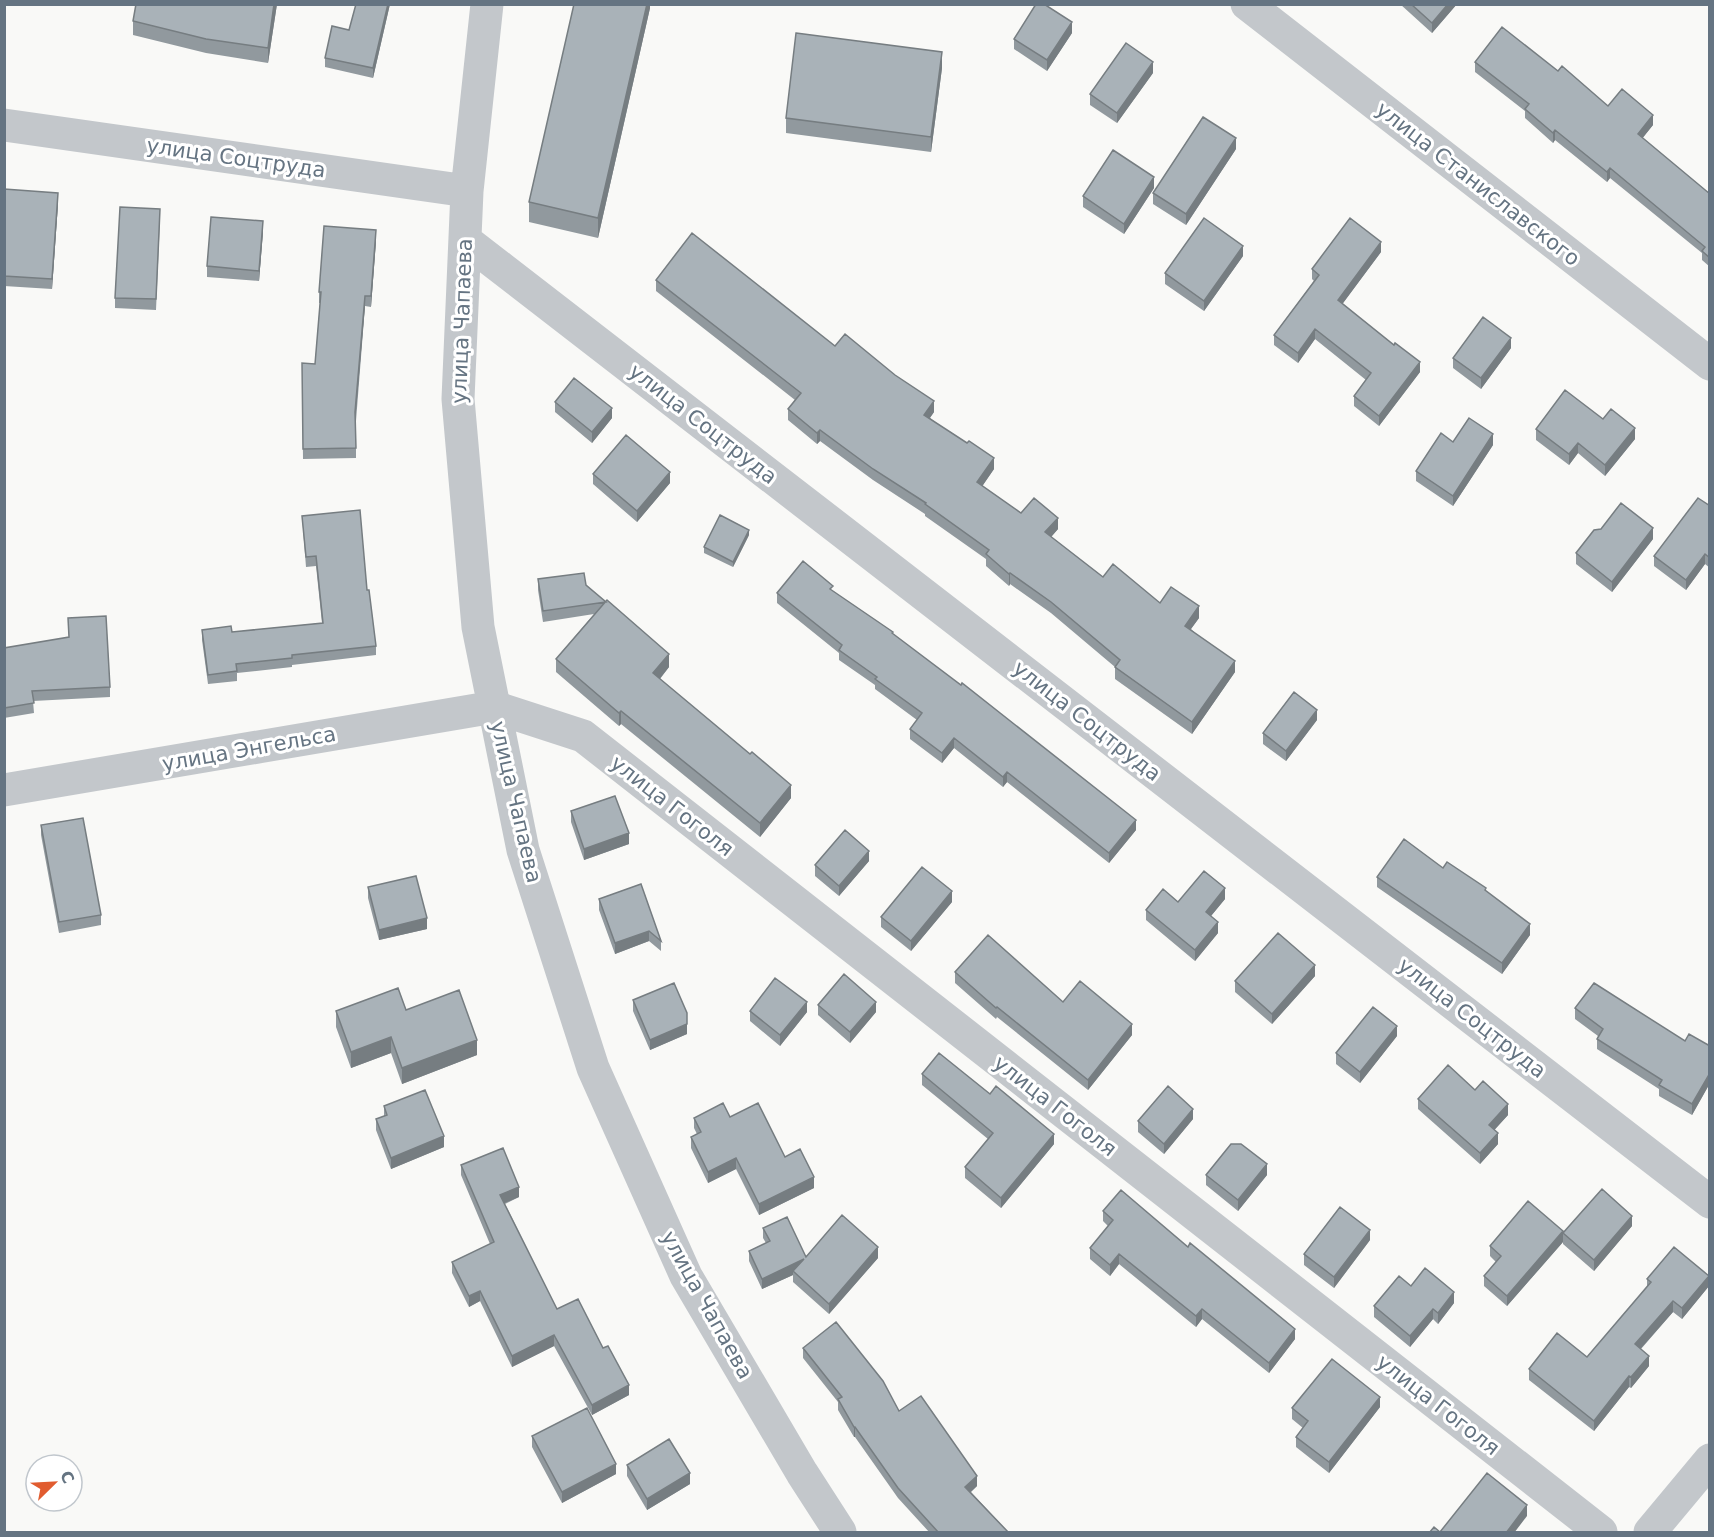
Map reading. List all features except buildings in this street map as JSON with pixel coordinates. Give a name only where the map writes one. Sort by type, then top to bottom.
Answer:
[{"type":"street","name":"улица Чапаева","points":[[487,4],[467,191],[458,399],[478,627],[523,850],[593,1068],[686,1276],[840,1533]]},
{"type":"street","name":"улица Станиславского","points":[[1247,4],[1710,364]]},
{"type":"street","name":"улица Соцтруда","points":[[4,125],[467,191]]},
{"type":"street","name":"улица Соцтруда","points":[[465,240],[1710,1202]]},
{"type":"street","name":"улица Энгельса","points":[[4,790],[494,707]]},
{"type":"street","name":"улица Гоголя","points":[[494,707],[583,736],[1601,1533]]},
{"type":"street","points":[[1650,1533],[1710,1460]]}]
